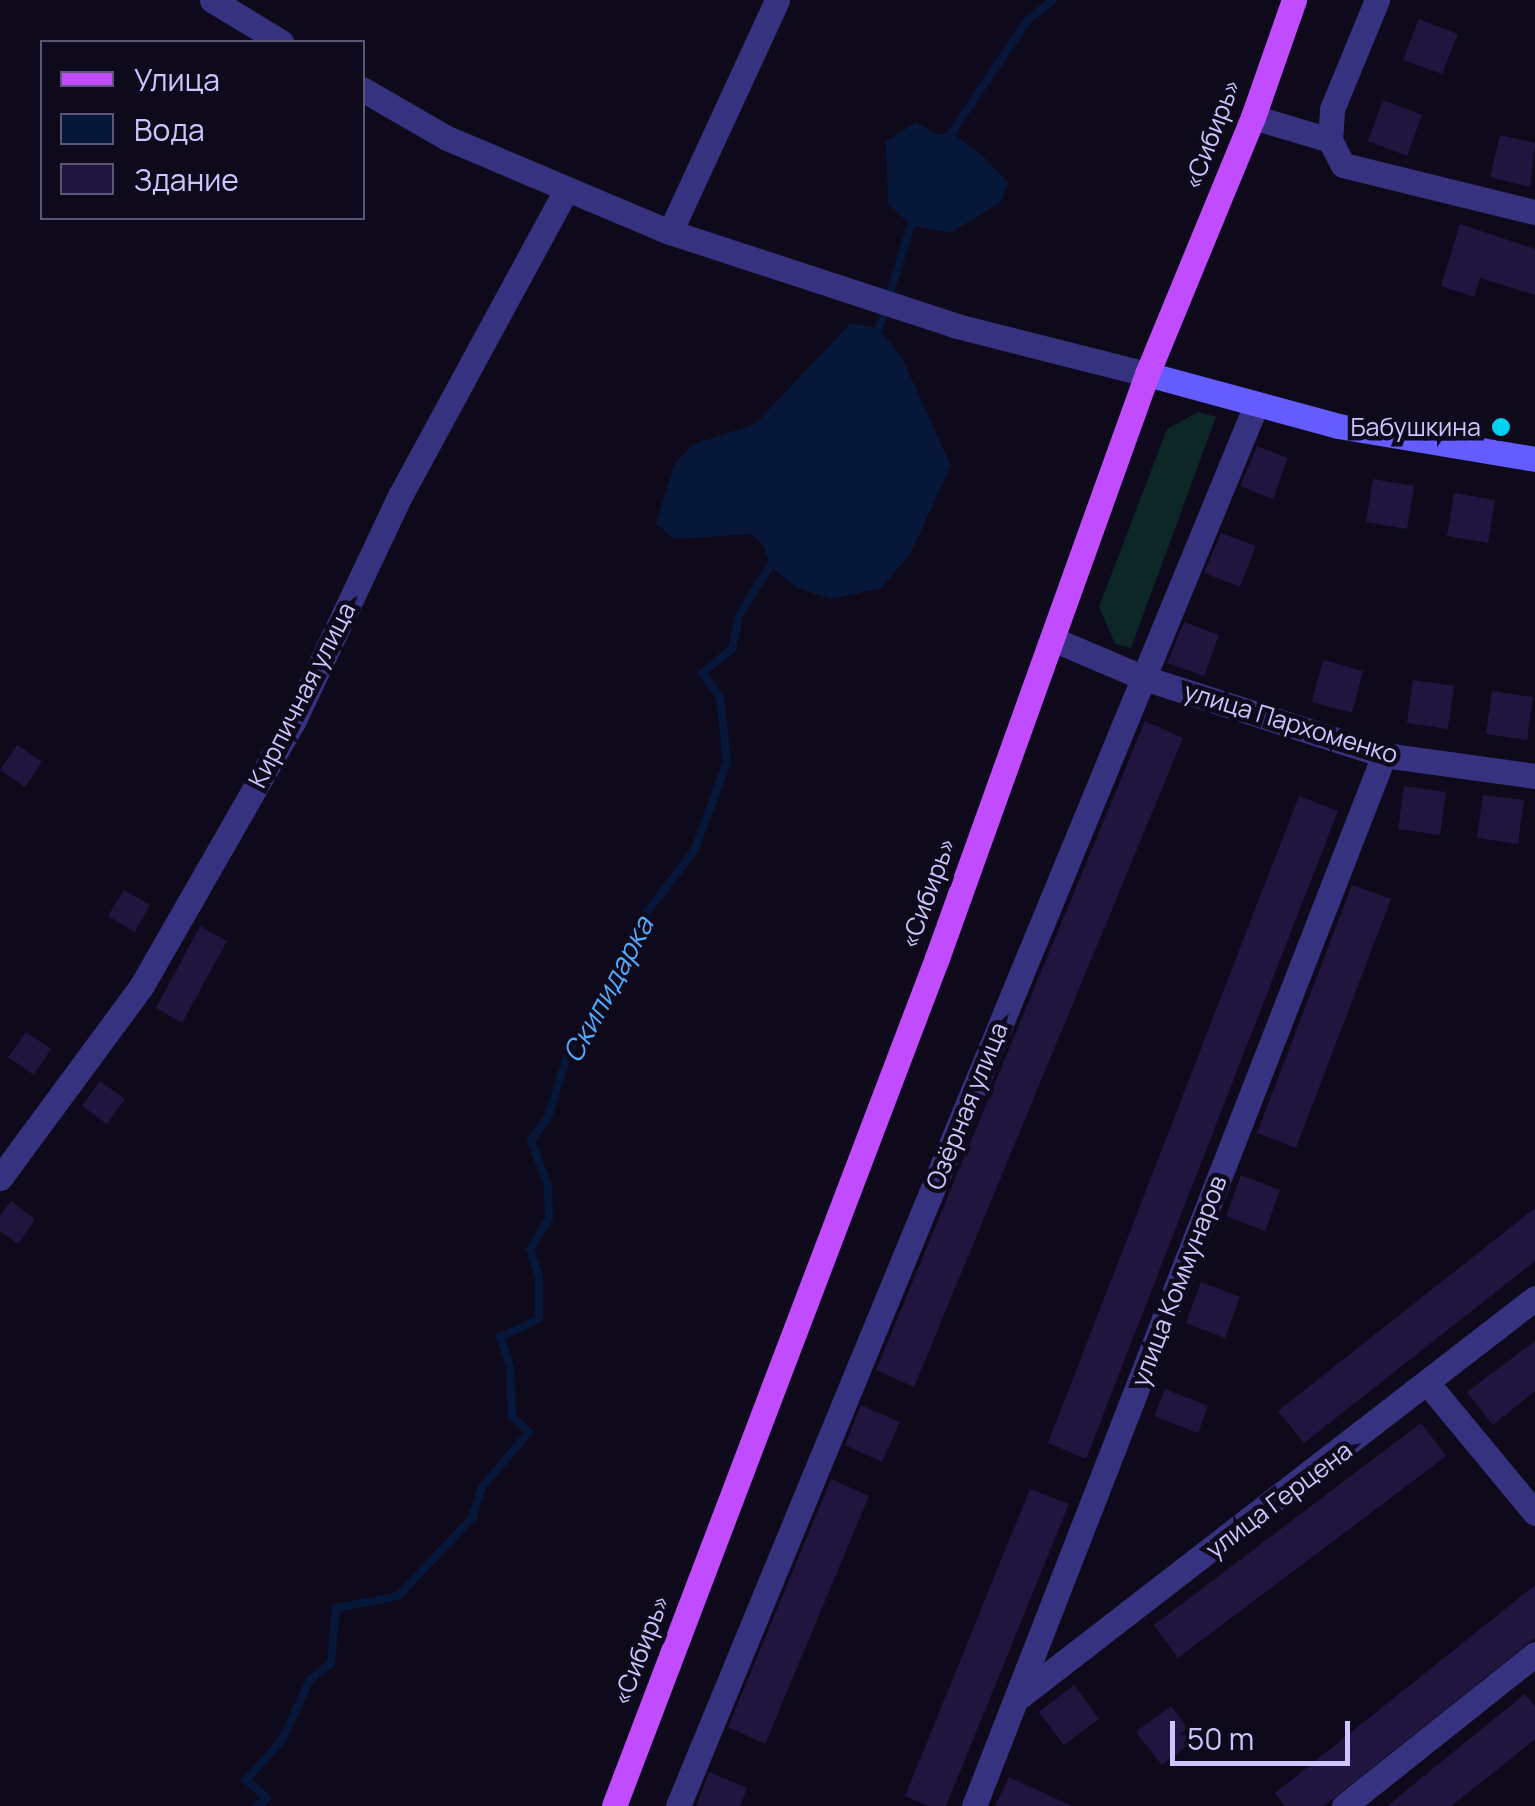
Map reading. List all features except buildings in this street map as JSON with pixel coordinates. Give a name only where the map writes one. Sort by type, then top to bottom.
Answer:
[{"type":"main road","name":"«Сибирь»","points":[[614,1806],[1055,640],[1147,374],[1253,117],[1294,0]]},
{"type":"street","points":[[212,0],[278,40]]},
{"type":"street","points":[[670,232],[777,0]]},
{"type":"street","points":[[1376,0],[1332,109],[1330,140],[1344,164],[1535,212]]},
{"type":"street","points":[[365,91],[448,138],[566,190],[670,232],[902,308],[1338,426],[1535,459]]},
{"type":"street","points":[[1253,117],[1330,140]]},
{"type":"street","name":"Кирпичная улица","points":[[0,1178],[160,954],[293,722],[401,494],[566,190]]},
{"type":"street","name":"Озёрная улица","points":[[678,1806],[1256,405]]},
{"type":"street","name":"улица Пархоменко","points":[[1055,640],[1144,678],[1384,755],[1535,776]]},
{"type":"street","name":"улица Коммунаров","points":[[974,1806],[1384,755]]},
{"type":"street","name":"улица Герцена","points":[[1019,1697],[1429,1385],[1535,1298]]},
{"type":"street","points":[[1429,1385],[1535,1513]]},
{"type":"street","points":[[1344,1806],[1535,1654]]},
{"type":"green space","points":[[1198,412],[1216,417],[1131,648],[1115,644],[1099,607],[1167,429]]},
{"type":"water","points":[[916,122],[938,135],[952,132],[987,160],[1008,182],[1001,202],[950,233],[911,225],[888,204],[886,142]]},
{"type":"water","points":[[851,323],[879,328],[903,360],[951,466],[910,554],[881,588],[832,599],[797,588],[770,566],[764,546],[751,534],[675,539],[656,524],[675,463],[694,444],[755,424]]},
{"type":"waterway","name":"Скипидарка","points":[[952,132],[1027,21],[1053,0]]},
{"type":"waterway","name":"Скипидарка","points":[[879,328],[911,225]]},
{"type":"waterway","name":"Скипидарка","points":[[257,1806],[267,1798],[246,1780],[282,1740],[310,1680],[331,1663],[336,1608],[398,1596],[472,1518],[482,1487],[529,1432],[512,1416],[510,1366],[500,1337],[539,1319],[539,1278],[530,1249],[549,1218],[548,1186],[531,1140],[548,1117],[568,1054],[641,920],[695,849],[727,762],[720,697],[702,673],[732,649],[739,615],[770,566]]},
{"type":"place","name":"Бабушкина","points":[[1501,427]]}]
